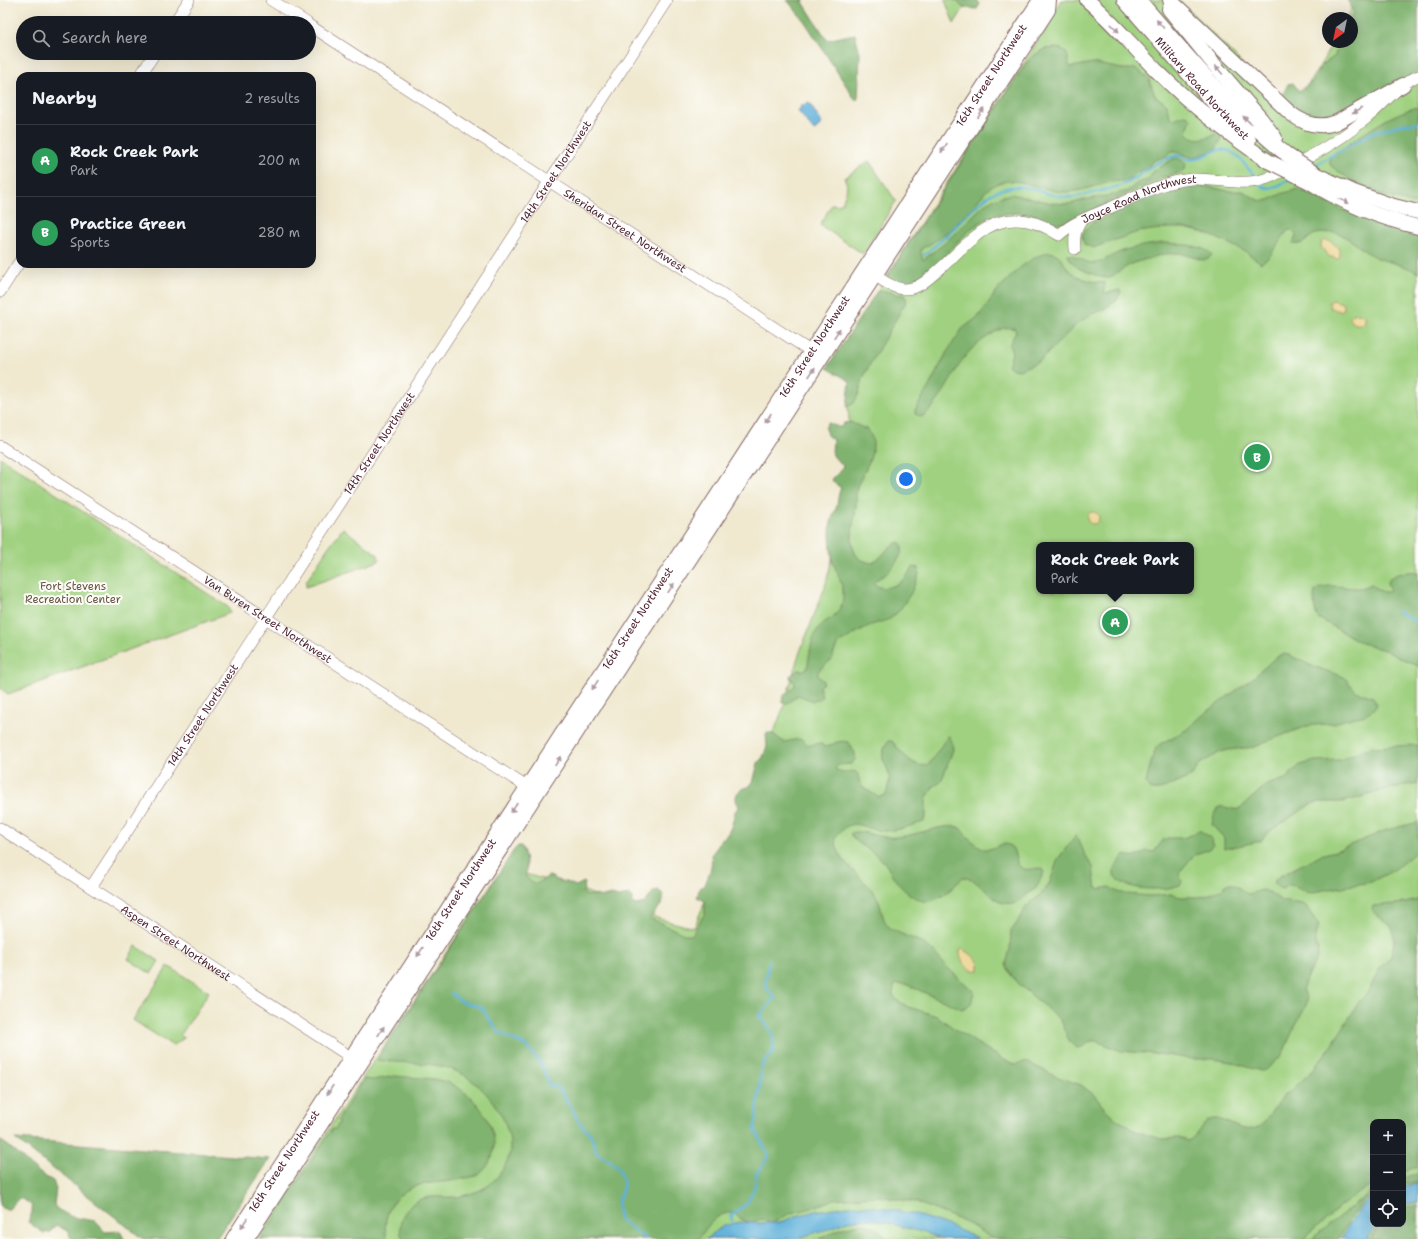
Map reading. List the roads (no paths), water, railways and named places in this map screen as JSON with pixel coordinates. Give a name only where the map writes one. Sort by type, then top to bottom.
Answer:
[{"type":"main road","name":"16th Street Northwest","points":[[246,1239],[356,1061],[870,272],[1038,3],[1044,0]]},
{"type":"main road","name":"16th Street Northwest","points":[[870,272],[1048,10],[1050,0]]},
{"type":"main road","points":[[1087,0],[1157,71],[1226,132],[1270,160],[1313,178]]},
{"type":"main road","name":"Military Road Northwest","points":[[1124,0],[1213,102],[1270,160]]},
{"type":"main road","name":"Military Road Northwest","points":[[1139,0],[1220,94],[1265,137],[1313,178],[1324,191],[1355,206],[1418,226]]},
{"type":"main road","points":[[1162,0],[1217,68],[1261,119],[1287,155]]},
{"type":"main road","points":[[1170,0],[1294,116],[1304,122],[1318,126],[1328,125],[1340,121],[1403,85]]},
{"type":"main road","name":"Military Road Northwest","points":[[1313,178],[1394,206],[1418,212]]},
{"type":"main road","name":"16th Street Northwest","points":[[233,1239],[356,1061]]},
{"type":"street","points":[[179,16],[189,0]]},
{"type":"street","name":"Sheridan Street Northwest","points":[[271,0],[296,16]]},
{"type":"street","name":"14th Street Northwest","points":[[91,887],[668,0]]},
{"type":"street","name":"Sheridan Street Northwest","points":[[316,29],[816,355]]},
{"type":"street","points":[[142,72],[150,60]]},
{"type":"street","name":"Joyce Road Northwest","points":[[870,272],[898,288],[914,288],[927,280],[975,236],[992,225],[1025,220],[1042,225],[1059,235],[1081,221],[1151,189],[1169,183],[1199,179],[1248,182],[1266,178],[1308,158],[1339,139],[1369,116],[1403,85],[1418,76]]},
{"type":"street","points":[[1075,249],[1075,231],[1081,221]]},
{"type":"street","points":[[0,292],[16,267]]},
{"type":"street","name":"Van Buren Street Northwest","points":[[0,446],[532,790]]},
{"type":"street","name":"Aspen Street Northwest","points":[[0,828],[356,1061]]},
{"type":"water","points":[[809,103],[822,123],[814,131],[798,111],[801,107],[800,106]]},
{"type":"water","points":[[1418,1184],[1418,1203],[1406,1204],[1406,1186]]},
{"type":"water","points":[[1370,1198],[1370,1227],[1375,1227],[1367,1239],[1341,1239],[1351,1221]]},
{"type":"water","points":[[854,1205],[902,1212],[933,1220],[978,1239],[941,1239],[885,1222],[868,1219],[848,1221],[795,1239],[706,1239],[723,1226],[740,1222],[779,1223],[796,1216],[816,1211]]},
{"type":"waterway","points":[[1313,166],[1372,133],[1403,124],[1418,123]]},
{"type":"waterway","points":[[924,255],[982,201],[1000,190],[1011,187],[1030,188],[1064,197],[1079,196],[1106,190],[1127,183],[1170,157],[1178,155],[1192,160],[1221,149],[1230,151],[1234,154],[1256,178]]},
{"type":"waterway","points":[[1260,184],[1264,187],[1271,188],[1276,187],[1291,178]]},
{"type":"waterway","points":[[1397,611],[1418,623]]},
{"type":"waterway","points":[[733,1226],[731,1216],[747,1203],[755,1187],[756,1174],[769,1157],[755,1129],[762,1065],[774,1050],[772,1032],[759,1016],[775,997],[765,986],[769,961]]},
{"type":"waterway","points":[[451,993],[461,1002],[482,1008],[500,1033],[526,1046],[538,1059],[545,1072],[548,1084],[560,1089],[581,1125],[591,1135],[596,1153],[606,1158],[619,1168],[624,1184],[618,1203],[619,1219],[646,1239]]},
{"type":"place","name":"Practice Green","points":[[1257,457]]},
{"type":"place","name":"Rock Creek Park","points":[[1115,622]]},
{"type":"park label","name":"Fort Stevens Recreation Center","points":[[73,592]]}]
